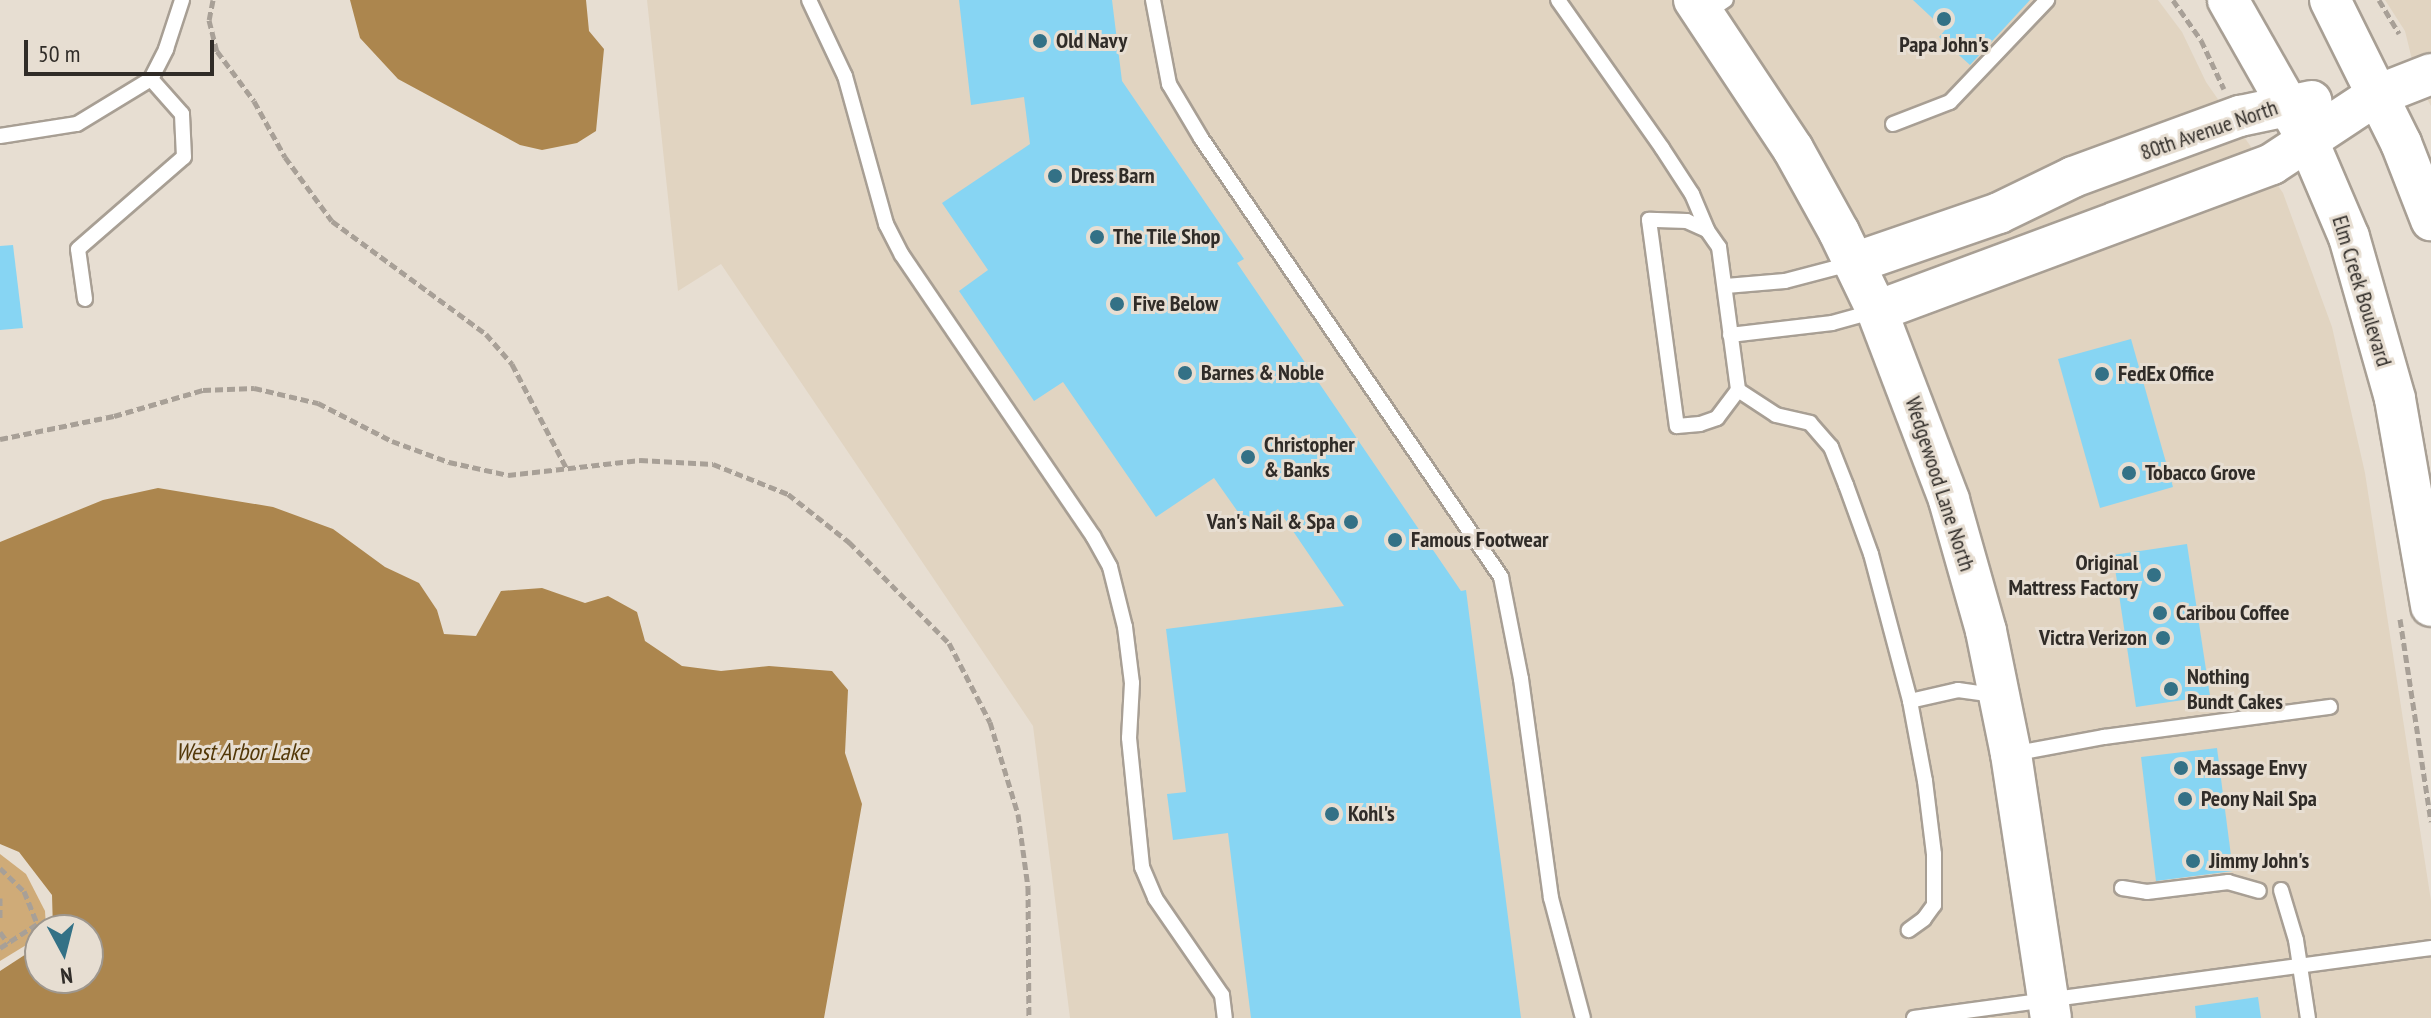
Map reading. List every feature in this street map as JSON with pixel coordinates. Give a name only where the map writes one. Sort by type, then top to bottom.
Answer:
[{"type":"street","name":"Elm Creek Boulevard","points":[[2228,0],[2308,141],[2349,237],[2395,399],[2414,604]]},
{"type":"street","points":[[2330,0],[2401,143],[2431,220]]},
{"type":"street","name":"Wedgewood Lane North","points":[[1708,5],[1793,149],[1854,263],[1877,311],[1949,500],[1986,631],[2011,754],[2050,1009]]},
{"type":"street","points":[[2375,96],[2431,74]]},
{"type":"street","name":"80th Avenue North","points":[[1854,263],[1999,213],[2073,177],[2240,116],[2288,103],[2375,96]]},
{"type":"street","name":"80th Avenue North","points":[[1877,311],[2272,164],[2375,96]]},
{"type":"lane","points":[[0,136],[77,124],[151,79],[166,49],[182,0]]},
{"type":"lane","points":[[809,0],[845,76],[886,224],[902,255],[1093,536],[1110,567],[1125,627],[1132,683],[1129,738],[1142,867],[1155,898],[1222,995],[1225,1018]]},
{"type":"lane","points":[[1153,0],[1169,84],[1201,138],[1501,577],[1521,679],[1551,898],[1583,1018]]},
{"type":"lane","points":[[1558,0],[1692,194],[1707,230],[1719,247],[1738,390],[1717,418],[1700,424],[1677,426],[1649,220],[1687,221],[1707,230]]},
{"type":"lane","points":[[1893,124],[1950,102],[2047,0]]},
{"type":"lane","points":[[85,299],[78,249],[184,157],[182,114],[151,79]]},
{"type":"lane","points":[[1726,286],[1785,281],[1854,263]]},
{"type":"lane","points":[[1730,335],[1832,323],[1877,311]]},
{"type":"lane","points":[[1738,390],[1776,415],[1810,423],[1831,447],[1871,554],[1910,701],[1934,854],[1934,905],[1924,919],[1909,930]]},
{"type":"lane","points":[[1910,701],[1958,690],[1999,696]]},
{"type":"lane","points":[[2011,754],[2104,737],[2330,707]]},
{"type":"lane","points":[[2122,888],[2147,892],[2228,882],[2259,891]]},
{"type":"lane","points":[[2281,890],[2300,966],[2308,1018]]},
{"type":"lane","points":[[1914,1018],[2050,1009],[2300,966],[2431,948]]},
{"type":"path","points":[[213,0],[209,20],[217,51],[254,101],[285,157],[332,221],[486,334],[512,364],[567,469]]},
{"type":"path","points":[[2173,0],[2201,40],[2240,116]]},
{"type":"path","points":[[2379,0],[2399,33]]},
{"type":"path","points":[[0,439],[114,416],[203,390],[254,388],[318,403],[392,441],[449,462],[508,475],[640,460],[713,464],[788,494],[849,542],[949,643],[990,722],[1018,814],[1028,887],[1029,1018]]},
{"type":"path","points":[[2414,604],[2431,822]]},
{"type":"path","points":[[0,868],[24,891],[37,924],[0,948]]},
{"type":"path","points":[[0,898],[0,920]]},
{"type":"path","points":[[0,932],[8,943]]},
{"type":"shaded area","points":[[647,0],[2158,0],[2182,32],[2206,82],[2283,193],[2332,327],[2365,473],[2431,901],[2431,1018],[1070,1018],[1033,726],[721,264],[678,291]]},
{"type":"shaded area","points":[[2385,0],[2431,0],[2431,106],[2417,80],[2405,31]]},
{"type":"shaded area","points":[[0,854],[26,874],[45,914],[24,914],[24,946],[0,961]]},
{"type":"water","points":[[350,0],[586,0],[589,31],[604,49],[596,131],[577,143],[542,150],[520,145],[398,79],[360,38]]},
{"type":"water","name":"West Arbor Lake","points":[[158,488],[273,507],[333,529],[385,567],[419,583],[437,610],[444,634],[476,636],[501,591],[542,588],[585,603],[608,596],[637,612],[645,641],[682,666],[721,671],[769,666],[832,671],[848,690],[845,753],[862,804],[824,1018],[0,1018],[0,971],[24,955],[24,994],[104,994],[104,914],[53,914],[52,895],[19,852],[0,844],[0,542],[103,500]]},
{"type":"building","points":[[959,0],[1112,0],[1122,81],[1244,259],[1237,263],[1461,591],[1466,590],[1521,1018],[1251,1018],[1228,833],[1173,840],[1167,794],[1186,792],[1166,629],[1344,606],[1278,509],[1250,529],[1214,478],[1156,517],[1063,382],[1034,401],[959,291],[988,270],[942,203],[1030,144],[1024,97],[971,105]]},
{"type":"building","points":[[1913,0],[2030,0],[1970,65],[1939,37],[1945,30]]},
{"type":"building","points":[[13,245],[23,328],[0,330],[0,246]]},
{"type":"building","points":[[2131,339],[2173,487],[2100,508],[2058,359]]},
{"type":"building","points":[[2187,544],[2210,696],[2136,707],[2113,555]]},
{"type":"building","points":[[2217,748],[2233,871],[2156,881],[2141,757]]},
{"type":"building","points":[[2258,997],[2261,1018],[2196,1018],[2195,1006]]},
{"type":"place","name":"Papa John's","points":[[1944,19]]},
{"type":"place","name":"Old Navy","points":[[1040,41]]},
{"type":"place","name":"Dress Barn","points":[[1055,176]]},
{"type":"place","name":"The Tile Shop","points":[[1097,237]]},
{"type":"place","name":"Five Below","points":[[1117,304]]},
{"type":"place","name":"Barnes & Noble","points":[[1185,373]]},
{"type":"place","name":"FedEx Office","points":[[2102,374]]},
{"type":"place","name":"Christopher & Banks","points":[[1248,457]]},
{"type":"place","name":"Tobacco Grove","points":[[2129,473]]},
{"type":"place","name":"Van's Nail & Spa","points":[[1351,522]]},
{"type":"place","name":"Famous Footwear","points":[[1395,540]]},
{"type":"place","name":"Original Mattress Factory","points":[[2154,575]]},
{"type":"place","name":"Caribou Coffee","points":[[2160,613]]},
{"type":"place","name":"Victra Verizon","points":[[2163,638]]},
{"type":"place","name":"Nothing Bundt Cakes","points":[[2171,689]]},
{"type":"place","name":"Massage Envy","points":[[2181,768]]},
{"type":"place","name":"Peony Nail Spa","points":[[2185,799]]},
{"type":"place","name":"Kohl's","points":[[1332,814]]},
{"type":"place","name":"Jimmy John's","points":[[2193,861]]}]
